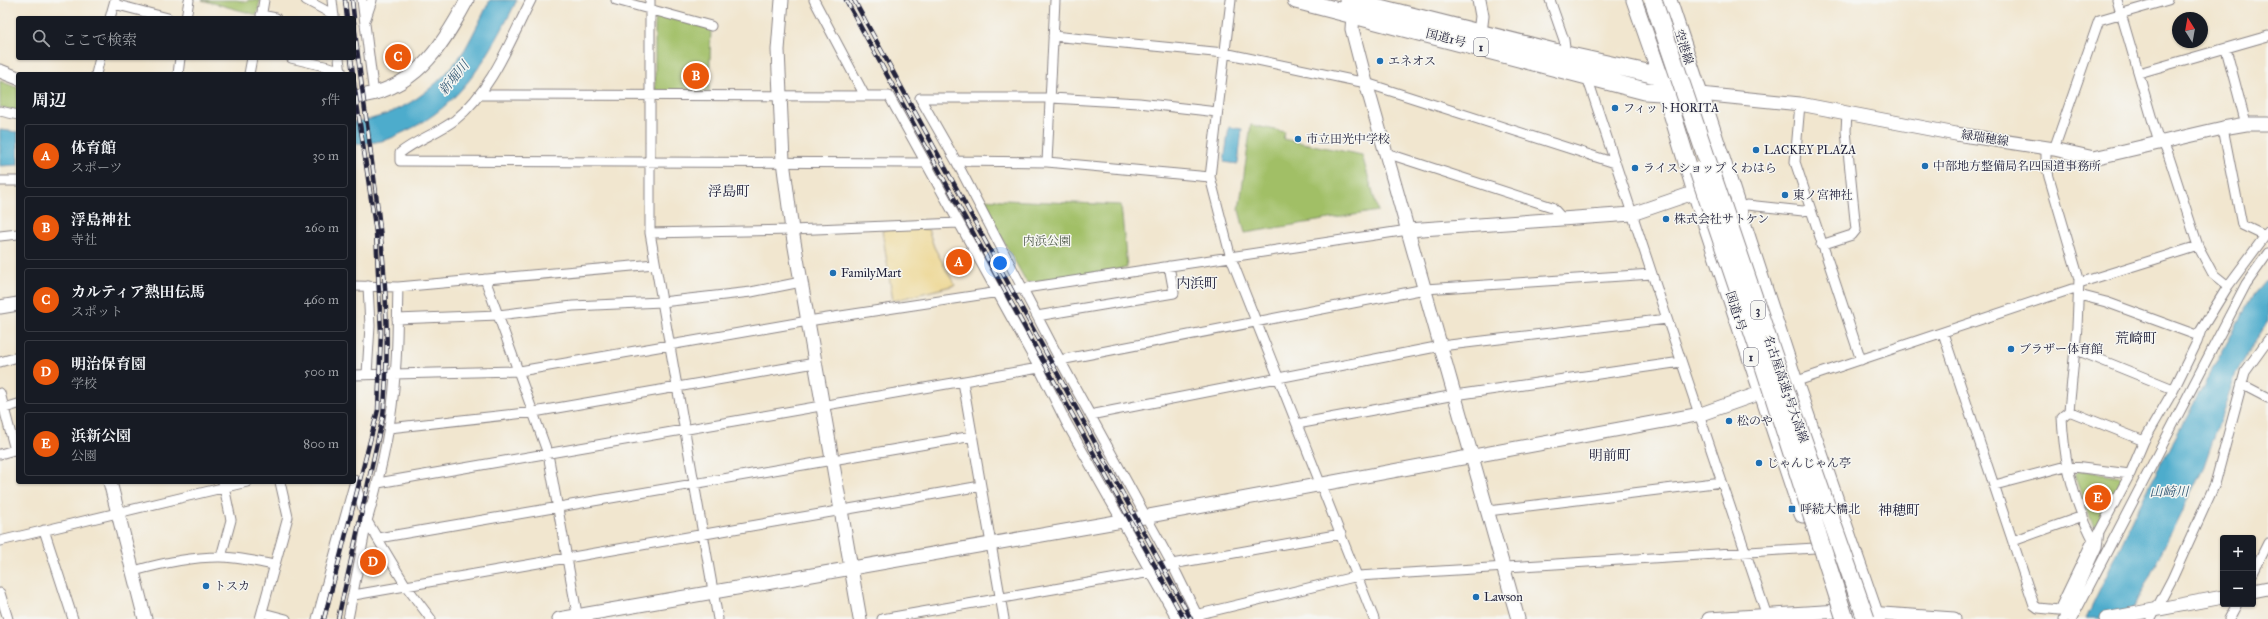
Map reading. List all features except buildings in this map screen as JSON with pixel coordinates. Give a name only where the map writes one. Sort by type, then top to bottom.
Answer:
[{"type":"highway","name":"国道1号","points":[[1296,0],[1351,7],[1480,33],[1566,55],[1661,76],[1700,94]]},
{"type":"highway","name":"名古屋高速3号大高線","points":[[1641,0],[1760,354],[1842,616]]},
{"type":"highway","name":"名古屋高速3号大高線","points":[[1653,0],[1770,346],[1872,617]]},
{"type":"highway","name":"国道1号","points":[[1351,7],[1645,91],[1700,94]]},
{"type":"highway","name":"国道1号","points":[[1666,93],[1696,192],[1792,483],[1815,548],[1842,616]]},
{"type":"highway","points":[[1700,94],[1872,617]]},
{"type":"highway","points":[[1792,483],[1818,507],[1858,619]]},
{"type":"main road","points":[[1634,0],[1666,93]]},
{"type":"main road","name":"空港線","points":[[1669,0],[1700,94]]},
{"type":"street","points":[[186,16],[189,0]]},
{"type":"street","points":[[261,16],[264,0]]},
{"type":"street","points":[[306,0],[332,16]]},
{"type":"street","points":[[332,0],[334,16]]},
{"type":"street","points":[[362,0],[374,95]]},
{"type":"street","points":[[365,19],[372,0]]},
{"type":"street","points":[[356,97],[374,95],[393,88],[412,76],[433,56],[449,34],[467,0]]},
{"type":"street","points":[[531,0],[480,95],[455,119],[430,137],[400,153],[400,161],[925,162]]},
{"type":"street","points":[[616,0],[650,5],[710,26]]},
{"type":"street","points":[[782,0],[778,50],[778,97],[783,161],[792,230],[860,619]]},
{"type":"street","points":[[814,0],[865,96]]},
{"type":"street","points":[[1048,162],[1054,0]]},
{"type":"street","points":[[1231,0],[1210,177],[1231,258],[1374,619]]},
{"type":"street","points":[[1479,0],[1482,16],[1480,33]]},
{"type":"street","points":[[1550,0],[1564,40],[1566,55]]},
{"type":"street","points":[[2117,0],[2157,136],[2163,143],[2198,246],[2213,274],[2228,286]]},
{"type":"street","points":[[2095,543],[2083,516],[2066,466],[2062,417],[2069,411],[2079,275],[2046,164],[2050,149],[2099,20],[2168,0]]},
{"type":"street","points":[[110,16],[114,2],[161,16]]},
{"type":"street","points":[[650,5],[650,233],[718,619]]},
{"type":"street","points":[[1351,7],[1352,29],[1366,83],[1518,619]]},
{"type":"street","points":[[1052,36],[1224,53],[1366,83],[1615,163]]},
{"type":"street","points":[[2138,73],[2268,36]]},
{"type":"street","points":[[2226,49],[2246,124]]},
{"type":"street","points":[[96,72],[100,60]]},
{"type":"street","points":[[178,72],[180,60]]},
{"type":"street","points":[[249,72],[252,60]]},
{"type":"street","points":[[298,60],[341,72],[339,60]]},
{"type":"street","points":[[0,71],[16,77]]},
{"type":"street","points":[[1586,74],[1767,617]]},
{"type":"street","name":"緑瑞穂線","points":[[1700,94],[1800,104],[1956,134],[2050,149],[2094,158],[2223,128],[2246,124],[2268,124]]},
{"type":"street","points":[[480,95],[778,97],[889,96],[1039,368],[1066,422],[1178,619],[1198,616],[1358,576],[1815,548]]},
{"type":"street","points":[[1198,616],[1172,564],[1060,360],[956,161],[920,98],[1051,98],[1139,103],[1217,112]]},
{"type":"street","points":[[1800,104],[1795,162],[1821,245],[1861,360]]},
{"type":"street","points":[[0,111],[16,114]]},
{"type":"street","points":[[1821,245],[1852,235],[1856,230],[1846,131],[1847,113]]},
{"type":"street","points":[[2064,619],[2100,532],[2130,474],[2144,441],[2173,390],[2200,336],[2201,330],[2228,286],[2266,234],[2242,225],[2223,128]]},
{"type":"street","points":[[1386,153],[1552,207],[1562,218]]},
{"type":"street","points":[[956,161],[1048,162],[1210,177]]},
{"type":"street","points":[[0,182],[16,181]]},
{"type":"street","points":[[356,375],[520,371],[808,321],[1408,230],[1632,214],[1696,192]]},
{"type":"street","points":[[1737,208],[1747,205],[1803,211],[1810,209]]},
{"type":"street","points":[[650,233],[792,230],[958,223]]},
{"type":"street","points":[[0,236],[16,234]]},
{"type":"street","points":[[1794,382],[2072,289],[2079,289],[2198,246]]},
{"type":"street","points":[[2072,619],[2246,284],[2268,253]]},
{"type":"street","points":[[356,286],[398,287],[655,264]]},
{"type":"street","points":[[1037,316],[1174,293],[1169,266]]},
{"type":"street","points":[[378,483],[1039,368],[1060,360],[1425,290],[1652,274]]},
{"type":"street","points":[[485,279],[520,371],[548,454],[577,617]]},
{"type":"street","points":[[397,319],[498,315],[573,306],[662,302],[751,292],[801,282]]},
{"type":"street","points":[[367,374],[370,326],[368,286]]},
{"type":"street","points":[[348,619],[354,595],[367,521],[378,483],[390,428],[396,375],[398,287]]},
{"type":"street","points":[[2079,289],[2106,302],[2200,336]]},
{"type":"street","points":[[0,307],[16,304]]},
{"type":"street","points":[[1090,415],[1441,346],[1667,319]]},
{"type":"street","points":[[1943,333],[2034,605],[2038,608],[2059,610],[2095,543]]},
{"type":"street","points":[[2153,614],[2215,484],[2243,385],[2245,372],[2268,340]]},
{"type":"street","points":[[2074,349],[2173,390]]},
{"type":"street","points":[[0,362],[16,358]]},
{"type":"street","points":[[1297,424],[1455,395],[1681,362]]},
{"type":"street","points":[[390,428],[534,412],[815,363]]},
{"type":"street","points":[[963,382],[1004,619]]},
{"type":"street","points":[[2243,385],[2268,398]]},
{"type":"street","points":[[559,619],[1122,521],[1320,483],[1700,414],[1763,392]]},
{"type":"street","points":[[0,393],[16,446]]},
{"type":"street","points":[[5,408],[16,405]]},
{"type":"street","points":[[2069,411],[2144,441]]},
{"type":"street","points":[[378,538],[973,436]]},
{"type":"street","points":[[0,454],[16,449]]},
{"type":"street","points":[[1995,485],[2066,466],[2130,474]]},
{"type":"street","points":[[1488,512],[1722,482]]},
{"type":"street","points":[[111,484],[134,571],[144,619]]},
{"type":"street","points":[[280,484],[288,517],[262,616],[286,619]]},
{"type":"street","points":[[317,619],[353,484]]},
{"type":"street","points":[[355,484],[367,521],[406,586],[431,619]]},
{"type":"street","points":[[0,541],[119,513],[224,485],[231,520],[221,557]]},
{"type":"street","points":[[354,595],[981,486]]},
{"type":"street","points":[[2013,541],[2083,516]]},
{"type":"street","points":[[44,530],[73,619]]},
{"type":"street","points":[[882,619],[1151,572],[1172,564],[1341,534]]},
{"type":"street","points":[[2254,571],[2268,543]]},
{"type":"street","points":[[134,571],[167,562],[221,557],[275,565]]},
{"type":"street","points":[[2256,590],[2268,588]]},
{"type":"street","points":[[0,593],[8,619]]},
{"type":"street","points":[[2106,619],[2153,614],[2220,598]]},
{"type":"street","points":[[2230,619],[2236,607]]},
{"type":"street","points":[[1709,619],[1842,616],[1954,619]]},
{"type":"green space","points":[[202,0],[236,0],[248,2],[248,0],[260,0],[257,15]]},
{"type":"green space","points":[[660,13],[711,29],[709,92],[659,92],[655,89],[655,16]]},
{"type":"green space","points":[[0,81],[16,87],[16,111],[0,107]]},
{"type":"green space","points":[[1251,125],[1285,132],[1283,139],[1362,155],[1378,211],[1245,233],[1239,210]]},
{"type":"green space","name":"内浜公園","points":[[980,199],[1121,205],[1127,268],[1027,283]]},
{"type":"green space","points":[[2079,470],[2119,476],[2122,480],[2099,526],[2093,525],[2074,475]]},
{"type":"sand","points":[[928,229],[934,247],[955,285],[893,301],[882,230]]},
{"type":"water","name":"新堀川","points":[[490,0],[517,0],[485,59],[458,93],[442,108],[424,121],[390,139],[356,144],[356,122],[387,114],[403,107],[417,98],[444,76],[465,49]]},
{"type":"water","points":[[1229,127],[1242,129],[1238,164],[1224,162]]},
{"type":"water","points":[[0,130],[16,132],[16,165],[0,166]]},
{"type":"water","name":"山崎川","points":[[2268,279],[2268,321],[2236,373],[2204,466],[2128,619],[2086,619],[2151,482],[2252,297]]},
{"type":"railway","points":[[345,0],[347,16]]},
{"type":"railway","points":[[352,0],[354,16]]},
{"type":"railway","points":[[846,0],[1184,619]]},
{"type":"railway","points":[[854,0],[1191,619]]},
{"type":"railway","points":[[338,619],[383,416],[386,366],[384,267],[356,38]]},
{"type":"railway","points":[[351,60],[353,72]]},
{"type":"railway","points":[[324,619],[378,410],[381,332],[376,233],[356,97]]},
{"type":"place","name":"カルティア熱田伝馬","points":[[398,57]]},
{"type":"place","name":"エネオス","points":[[1380,61]]},
{"type":"place","name":"浮島神社","points":[[696,76]]},
{"type":"place","name":"フィットHORITA","points":[[1615,108]]},
{"type":"place","name":"市立田光中学校","points":[[1298,139]]},
{"type":"place","name":"LACKEY PLAZA","points":[[1756,150]]},
{"type":"place","name":"中部地方整備局名四国道事務所","points":[[1925,166]]},
{"type":"place","name":"ライスショップ くわはら","points":[[1635,168]]},
{"type":"place","name":"東ノ宮神社","points":[[1785,195]]},
{"type":"place","name":"株式会社サトケン","points":[[1666,219]]},
{"type":"place","name":"体育館","points":[[959,262]]},
{"type":"place","name":"FamilyMart","points":[[833,273]]},
{"type":"place","name":"ブラザー体育館","points":[[2011,349]]},
{"type":"place","name":"松のや","points":[[1729,421]]},
{"type":"place","name":"じゃんじゃん亭","points":[[1759,463]]},
{"type":"place","name":"浜新公園","points":[[2098,498]]},
{"type":"place","name":"呼続大橋北","points":[[1792,509]]},
{"type":"place","name":"明治保育園","points":[[373,562]]},
{"type":"place","name":"トスカ","points":[[206,586]]},
{"type":"place","name":"Lawson","points":[[1476,597]]},
{"type":"district","name":"浮島町","points":[[729,191]]},
{"type":"district","name":"内浜町","points":[[1197,283]]},
{"type":"district","name":"荒崎町","points":[[2136,338]]},
{"type":"district","name":"明前町","points":[[1610,455]]},
{"type":"district","name":"神穂町","points":[[1899,510]]}]
